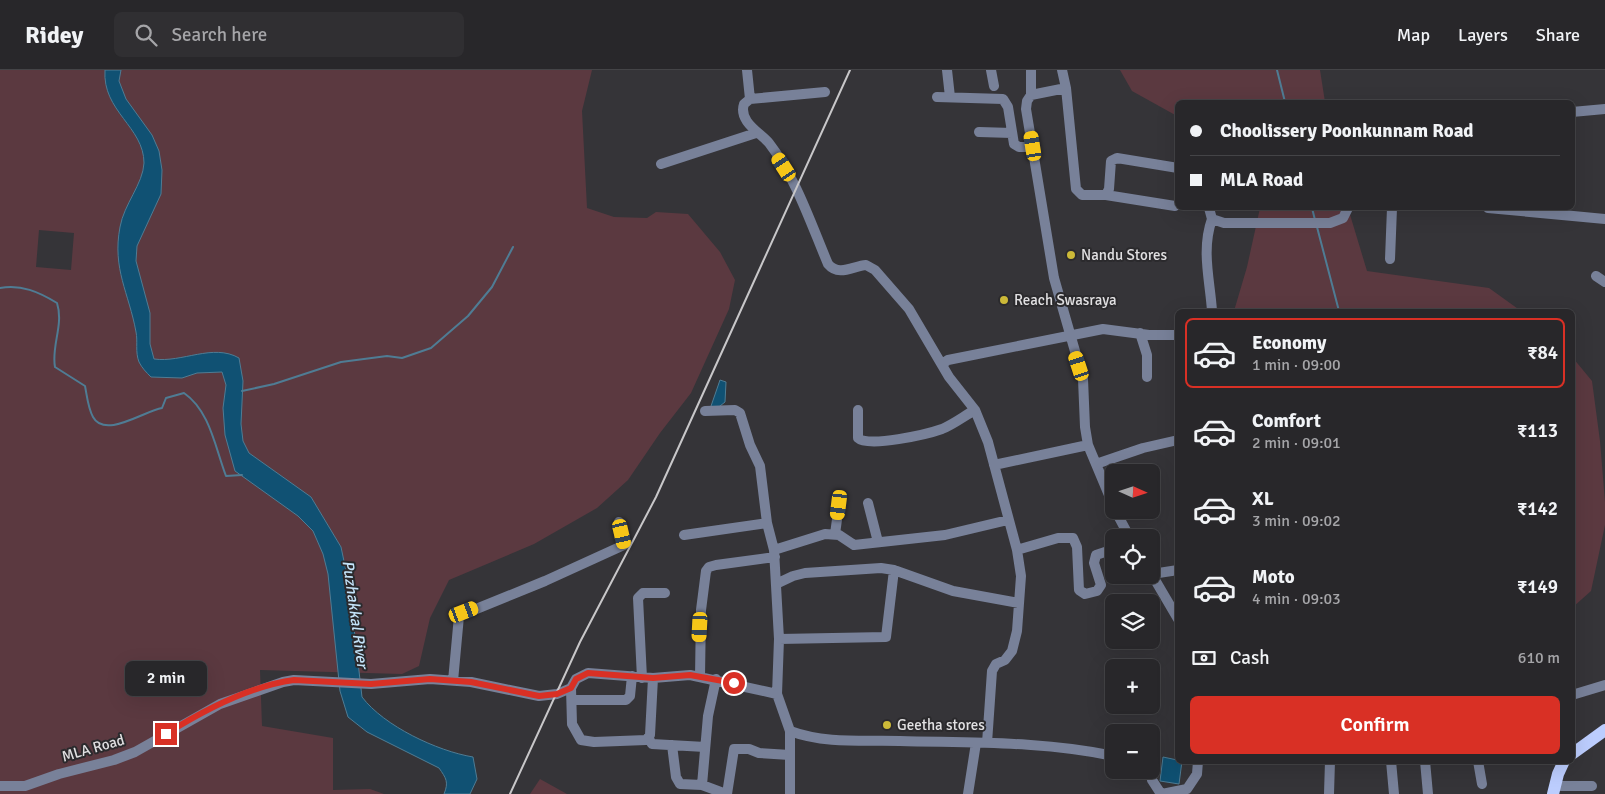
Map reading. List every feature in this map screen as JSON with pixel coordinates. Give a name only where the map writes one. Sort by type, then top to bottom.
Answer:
[{"type":"main road","points":[[1575,752],[1605,730]]},
{"type":"main road","points":[[1554,790],[1563,764]]},
{"type":"street","points":[[746,70],[750,98]]},
{"type":"street","points":[[946,70],[950,97]]},
{"type":"street","points":[[991,70],[994,86]]},
{"type":"street","points":[[1031,70],[1031,95],[1027,101],[1026,109],[1054,278],[1069,335],[1084,379],[1085,427],[1088,445],[1105,485]]},
{"type":"street","points":[[1062,70],[1066,88],[1076,189],[1082,195],[1106,194],[1175,206]]},
{"type":"street","points":[[1031,95],[1066,88]]},
{"type":"street","points":[[825,92],[750,98],[742,109],[756,133],[768,142],[784,167],[828,264],[832,269],[840,271],[866,265],[875,270],[909,309],[954,384],[975,410],[988,442],[1021,576],[1020,603],[1012,651],[1005,660],[996,664],[992,671],[987,743]]},
{"type":"street","points":[[937,97],[1003,99],[1008,107],[1015,145],[1033,146]]},
{"type":"street","points":[[1575,112],[1605,109]]},
{"type":"street","points":[[979,132],[1012,133]]},
{"type":"street","points":[[661,164],[756,133]]},
{"type":"street","points":[[1106,194],[1109,190],[1111,161],[1114,158],[1175,167]]},
{"type":"street","points":[[1210,210],[1212,219],[1207,232],[1206,251],[1212,309]]},
{"type":"street","points":[[1212,219],[1224,222],[1330,223],[1338,222],[1344,218],[1347,210]]},
{"type":"street","points":[[1390,258],[1392,210]]},
{"type":"street","points":[[1509,210],[1605,219]]},
{"type":"street","points":[[942,364],[948,360],[970,355],[1109,329],[1175,335]]},
{"type":"street","points":[[1140,333],[1147,355],[1147,377]]},
{"type":"street","points":[[705,411],[735,410],[740,413],[750,445],[760,466],[767,523],[775,553],[779,639],[777,694],[790,731],[790,794]]},
{"type":"street","points":[[858,410],[858,438],[864,441],[895,440],[928,433],[954,424],[975,410]]},
{"type":"street","points":[[1096,464],[1142,448],[1175,441]]},
{"type":"street","points":[[994,465],[1088,445]]},
{"type":"street","points":[[868,503],[878,542]]},
{"type":"street","points":[[835,534],[839,505]]},
{"type":"street","points":[[700,676],[701,610],[706,571],[709,567],[775,553],[825,534],[835,534],[854,545],[945,535],[1008,520]]},
{"type":"street","points":[[453,681],[459,616],[545,581],[624,545],[619,522]]},
{"type":"street","points":[[684,535],[767,523]]},
{"type":"street","points":[[1016,550],[1058,538],[1073,538],[1078,547],[1079,590],[1085,594],[1097,591],[1101,585],[1094,564],[1096,555],[1105,552]]},
{"type":"street","points":[[776,584],[792,576],[812,572],[881,568],[894,570],[953,591],[1020,603]]},
{"type":"street","points":[[779,639],[886,637],[894,570]]},
{"type":"street","points":[[1160,573],[1175,570]]},
{"type":"street","points":[[1158,584],[1175,614]]},
{"type":"street","points":[[665,593],[643,593],[638,598],[642,677],[648,739],[652,744],[705,747]]},
{"type":"street","points":[[648,739],[600,742],[581,740],[572,724],[571,688],[576,679],[588,673],[642,677],[690,675],[716,679],[777,694]]},
{"type":"street","points":[[572,700],[626,700],[642,677]]},
{"type":"street","name":"MLA Road","points":[[0,786],[25,786],[59,774],[114,760],[135,752],[220,704],[282,682],[371,684],[430,679],[482,684],[539,696],[557,694],[571,688]]},
{"type":"street","points":[[702,785],[708,716],[716,679]]},
{"type":"street","points":[[1575,695],[1605,685]]},
{"type":"street","points":[[790,731],[817,738],[1054,746],[1105,754]]},
{"type":"street","points":[[968,794],[976,743]]},
{"type":"street","points":[[672,745],[677,781],[685,785],[702,785],[726,794],[734,749],[790,755]]},
{"type":"street","points":[[1152,779],[1161,794],[1187,789],[1196,774],[1198,764]]},
{"type":"street","points":[[1329,794],[1330,764]]},
{"type":"street","points":[[1391,764],[1394,794]]},
{"type":"street","points":[[1425,764],[1428,794]]},
{"type":"street","points":[[1479,764],[1482,784]]},
{"type":"street","points":[[1554,790],[1592,786]]},
{"type":"shaded area","points":[[0,70],[592,70],[582,111],[587,208],[614,217],[647,218],[656,212],[688,214],[720,252],[735,280],[729,309],[691,393],[660,433],[628,480],[597,508],[534,544],[449,580],[430,618],[419,666],[402,674],[260,670],[262,726],[333,738],[333,790],[370,789],[384,794],[0,794]],"holes":[[[39,230],[74,233],[71,270],[36,267]]]},
{"type":"shaded area","points":[[1120,70],[1320,70],[1325,100],[1175,100],[1175,115],[1132,91]]},
{"type":"shaded area","points":[[1260,210],[1349,210],[1367,271],[1489,288],[1518,309],[1235,309],[1247,267]]},
{"type":"shaded area","points":[[1575,360],[1592,381],[1600,441],[1605,502],[1605,525],[1591,591],[1575,605]]},
{"type":"shaded area","points":[[540,779],[567,794],[530,794]]},
{"type":"water","points":[[105,70],[121,70],[119,81],[126,99],[152,135],[159,151],[162,170],[161,194],[137,246],[136,261],[150,313],[150,344],[154,359],[219,352],[239,358],[243,381],[241,424],[243,441],[249,453],[311,497],[341,547],[349,585],[362,697],[384,718],[412,736],[444,749],[473,757],[477,779],[470,794],[444,794],[446,780],[439,768],[367,732],[348,717],[340,691],[328,574],[323,554],[313,531],[298,516],[235,471],[225,435],[223,408],[226,385],[222,372],[197,373],[182,378],[151,377],[139,362],[136,332],[122,281],[118,242],[122,219],[140,179],[144,163],[142,150],[137,139],[110,97],[106,84]]},
{"type":"water","points":[[720,380],[726,382],[725,402],[715,410],[710,409]]},
{"type":"water","points":[[1163,757],[1175,760],[1175,764],[1182,764],[1179,784],[1160,781]]},
{"type":"waterway","points":[[1277,70],[1284,100]]},
{"type":"waterway","points":[[1312,210],[1315,220]]},
{"type":"waterway","points":[[1317,227],[1338,309]]},
{"type":"waterway","points":[[242,391],[274,384],[341,362],[387,356],[402,358],[431,348],[468,316],[492,287],[513,247]]},
{"type":"waterway","points":[[0,288],[23,288],[43,295],[57,303],[59,319],[54,359],[55,367],[85,386],[90,410],[93,417],[99,423],[115,425],[125,422],[162,408],[166,398],[184,393],[200,409],[206,420],[226,476],[242,475]]},
{"type":"railway","points":[[510,794],[580,642],[656,497],[850,70]]},
{"type":"place","name":"Nandu Stores","points":[[1071,255]]},
{"type":"place","name":"Reach Swasraya","points":[[1004,300]]},
{"type":"place","name":"Geetha stores","points":[[887,725]]},
{"type":"route","points":[[166,734],[220,704],[250,692],[294,680],[371,684],[430,679],[471,682],[539,696],[557,694],[571,688],[576,679],[588,673],[653,678],[690,675],[734,683]]},
{"type":"water label","name":"Puzhakkal River","points":[[356,614]]}]
